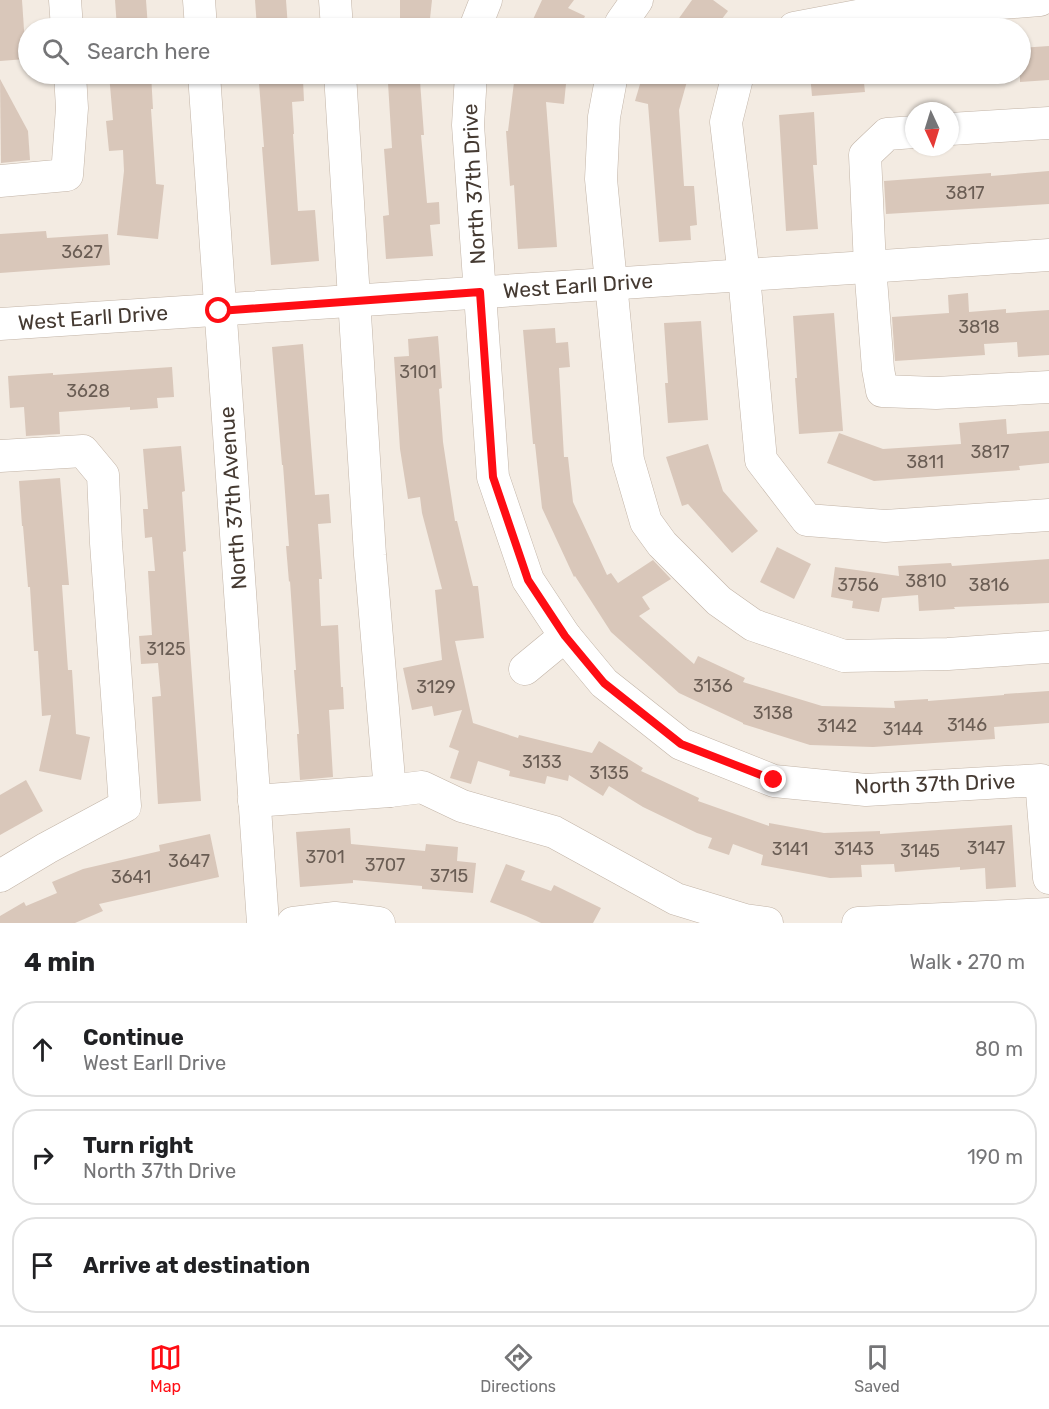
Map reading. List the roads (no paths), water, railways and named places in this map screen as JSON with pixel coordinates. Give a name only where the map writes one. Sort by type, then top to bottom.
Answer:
[{"type":"street","points":[[65,0],[66,18]]},
{"type":"street","points":[[199,0],[200,18]]},
{"type":"street","points":[[335,0],[336,18]]},
{"type":"street","points":[[479,18],[486,0]]},
{"type":"street","points":[[624,18],[637,0]]},
{"type":"street","points":[[847,18],[873,13],[1040,0]]},
{"type":"street","points":[[0,181],[67,174],[72,108],[71,84]]},
{"type":"street","name":"North 37th Avenue","points":[[205,84],[263,923]]},
{"type":"street","points":[[341,84],[370,555],[390,791]]},
{"type":"street","name":"North 37th Drive","points":[[470,84],[468,125],[493,477],[528,580],[565,636],[604,683],[681,744],[774,780],[866,790],[1041,780],[1049,878]]},
{"type":"street","points":[[610,84],[604,117],[601,179],[628,460],[646,522],[662,544],[719,601],[753,625],[844,656],[948,654],[1049,647]]},
{"type":"street","points":[[736,84],[726,122],[744,276],[760,460],[807,520],[885,526],[1049,515]]},
{"type":"street","points":[[959,128],[1049,123]]},
{"type":"street","points":[[905,133],[887,134],[865,155],[870,266],[878,369],[882,391],[936,393],[1049,387]]},
{"type":"street","name":"West Earll Drive","points":[[0,324],[1049,255]]},
{"type":"street","points":[[0,456],[83,451],[103,475],[125,806],[0,876]]},
{"type":"street","points":[[525,669],[565,636]]},
{"type":"street","points":[[254,801],[422,787],[462,806],[554,832],[676,899],[745,920],[767,923]]},
{"type":"street","points":[[858,923],[1049,914]]},
{"type":"street","points":[[293,923],[335,918],[379,923]]}]
